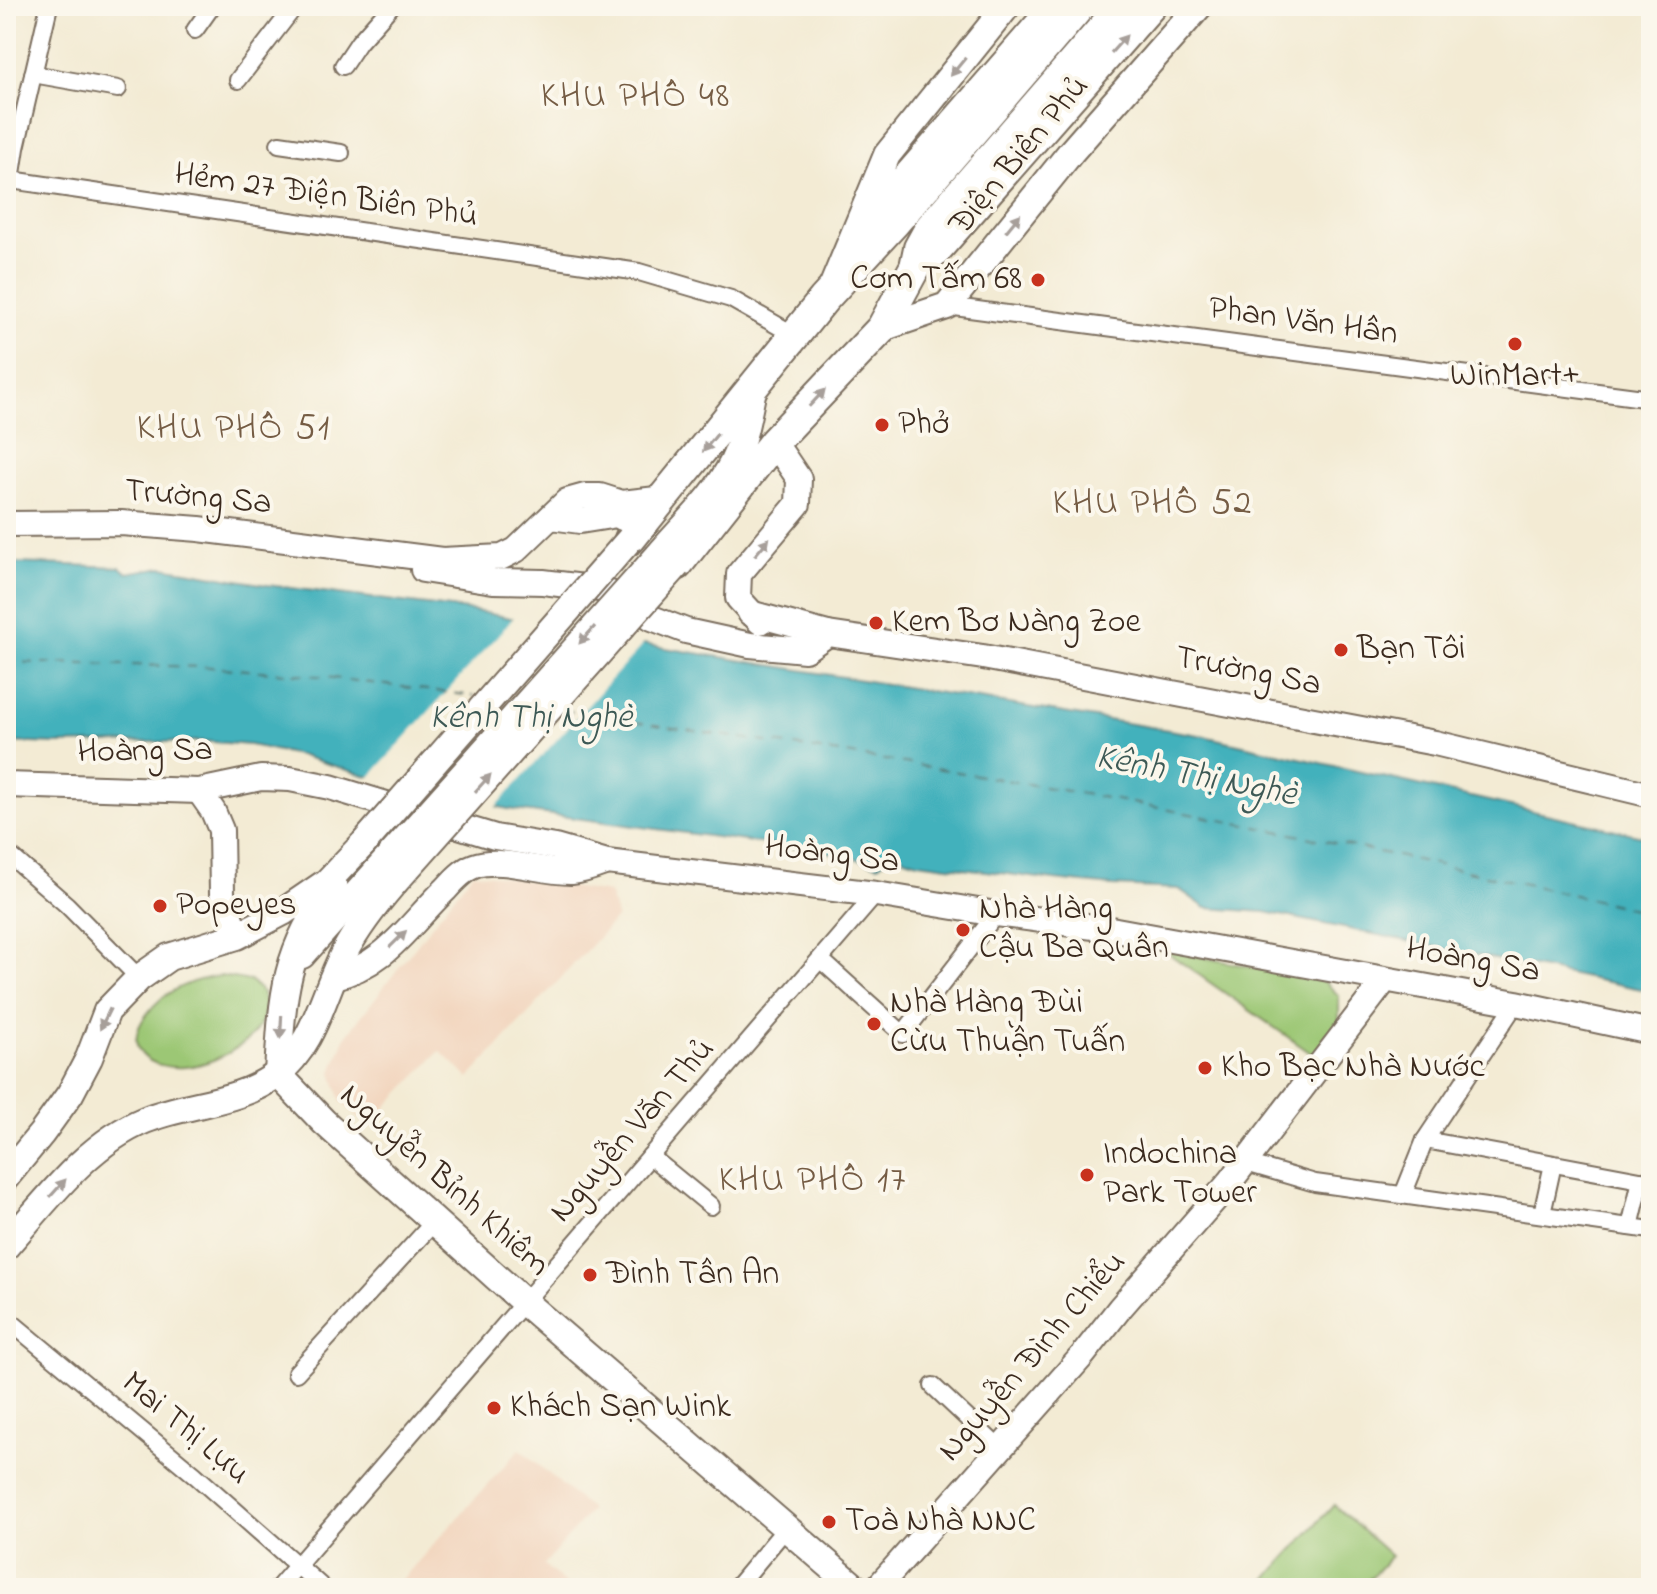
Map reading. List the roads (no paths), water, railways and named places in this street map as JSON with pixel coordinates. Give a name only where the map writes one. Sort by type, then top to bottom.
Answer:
[{"type":"highway","name":"Điện Biên Phủ","points":[[634,534],[829,295],[1080,6]]},
{"type":"highway","name":"Điện Biên Phủ","points":[[668,560],[882,328],[915,267],[919,248],[930,228],[1122,6]]},
{"type":"main road","name":"Điện Biên Phủ","points":[[829,295],[887,155],[1007,6]]},
{"type":"main road","name":"Điện Biên Phủ","points":[[871,248],[902,181],[1054,6]]},
{"type":"main road","name":"Điện Biên Phủ","points":[[915,267],[936,253],[1153,6]]},
{"type":"main road","name":"Điện Biên Phủ","points":[[882,328],[947,306],[1071,152],[1199,6]]},
{"type":"main road","points":[[6,1177],[70,1094],[89,1058],[107,1011],[139,978],[185,950],[237,936],[262,924],[327,882],[369,862],[668,560],[732,462],[743,436],[753,389]]},
{"type":"main road","points":[[278,1074],[281,1013],[288,971],[369,862],[634,534]]},
{"type":"main road","points":[[6,1246],[73,1172],[109,1140],[163,1114],[239,1095],[278,1074],[291,1061],[310,1032],[332,978],[359,928],[369,862]]},
{"type":"main road","name":"Nguyễn Bỉnh Khiêm","points":[[278,1074],[324,1122],[434,1222],[856,1588]]},
{"type":"street","name":"Hẻm 27 Điện Biên Phủ","points":[[49,6],[11,180],[639,272],[731,299],[796,336]]},
{"type":"street","points":[[195,30],[212,6]]},
{"type":"street","points":[[238,80],[295,6]]},
{"type":"street","points":[[343,66],[359,42],[386,12],[366,6]]},
{"type":"street","points":[[33,74],[118,89]]},
{"type":"street","points":[[279,144],[341,153]]},
{"type":"street","name":"Phan Văn Hân","points":[[947,306],[1651,399]]},
{"type":"street","points":[[759,638],[764,627],[738,598],[739,574],[798,504],[799,479],[774,442]]},
{"type":"street","points":[[395,554],[442,560],[502,557],[516,550],[567,501],[585,496],[600,496],[622,503],[665,498]]},
{"type":"street","points":[[551,517],[580,521],[617,515],[634,534]]},
{"type":"street","name":"Trường Sa","points":[[6,524],[121,523],[199,529],[395,554],[422,570],[444,575],[600,589],[623,598],[652,618],[686,631],[750,645],[805,650],[828,634]]},
{"type":"street","name":"Trường Sa","points":[[750,613],[828,634],[983,657],[1435,743],[1651,795]]},
{"type":"street","name":"Trường Sa","points":[[720,638],[828,634]]},
{"type":"street","name":"Hoàng Sa","points":[[6,785],[199,791],[261,778],[290,779],[330,787],[495,837],[586,854],[607,862],[876,894],[1116,930],[1516,1003],[1651,1032]]},
{"type":"street","points":[[199,791],[221,830],[222,894],[237,936]]},
{"type":"street","points":[[6,852],[67,905],[139,978]]},
{"type":"street","points":[[332,978],[370,964],[400,940],[430,904],[475,865],[494,863],[572,872],[607,862]]},
{"type":"street","name":"Nguyễn Văn Thủ","points":[[278,1588],[876,894]]},
{"type":"street","points":[[821,960],[903,1034],[996,914]]},
{"type":"street","name":"Nguyễn Đình Chiểu","points":[[877,1588],[1083,1355],[1243,1162],[1385,980]]},
{"type":"street","points":[[1403,1195],[1425,1140],[1516,1003]]},
{"type":"street","points":[[1425,1140],[1646,1181],[1630,1227]]},
{"type":"street","points":[[650,1156],[711,1206]]},
{"type":"street","points":[[1243,1162],[1315,1183],[1651,1230]]},
{"type":"street","points":[[1542,1214],[1553,1164]]},
{"type":"street","points":[[296,1373],[434,1222]]},
{"type":"street","name":"Mai Thị Lựu","points":[[6,1318],[195,1475],[323,1588]]},
{"type":"street","points":[[933,1386],[1000,1449]]},
{"type":"street","points":[[736,1588],[786,1528]]},
{"type":"water","name":"Kênh Thị Nghè","points":[[16,563],[120,567],[127,573],[163,567],[267,585],[475,611],[653,646],[1199,735],[1651,838],[1651,991],[1265,912],[1206,908],[1179,889],[1054,880],[918,862],[896,855],[878,865],[841,854],[508,809],[250,745],[202,741],[6,742],[6,568]]},
{"type":"place","name":"Cơm Tấm 68","points":[[1038,280]]},
{"type":"place","name":"WinMart+","points":[[1515,344]]},
{"type":"place","name":"Phở","points":[[882,425]]},
{"type":"place","name":"Kem Bơ Nàng Zoe","points":[[876,623]]},
{"type":"place","name":"Bạn Tôi","points":[[1341,650]]},
{"type":"place","name":"Popeyes","points":[[160,906]]},
{"type":"place","name":"Nhà Hàng Cậu Ba Quân","points":[[963,930]]},
{"type":"place","name":"Nhà Hàng Đùi Cừu Thuận Tuấn","points":[[874,1024]]},
{"type":"place","name":"Kho Bạc Nhà Nước","points":[[1205,1068]]},
{"type":"place","name":"Indochina Park Tower","points":[[1087,1175]]},
{"type":"place","name":"Đình Tân An","points":[[590,1275]]},
{"type":"place","name":"Khách Sạn Wink","points":[[494,1408]]},
{"type":"place","name":"Toà Nhà NNC","points":[[829,1522]]},
{"type":"district","name":"KHU PHỐ 48","points":[[636,97]]},
{"type":"district","name":"KHU PHỐ 51","points":[[234,429]]},
{"type":"district","name":"KHU PHỐ 52","points":[[1153,504]]},
{"type":"district","name":"KHU PHỐ 17","points":[[813,1181]]}]
